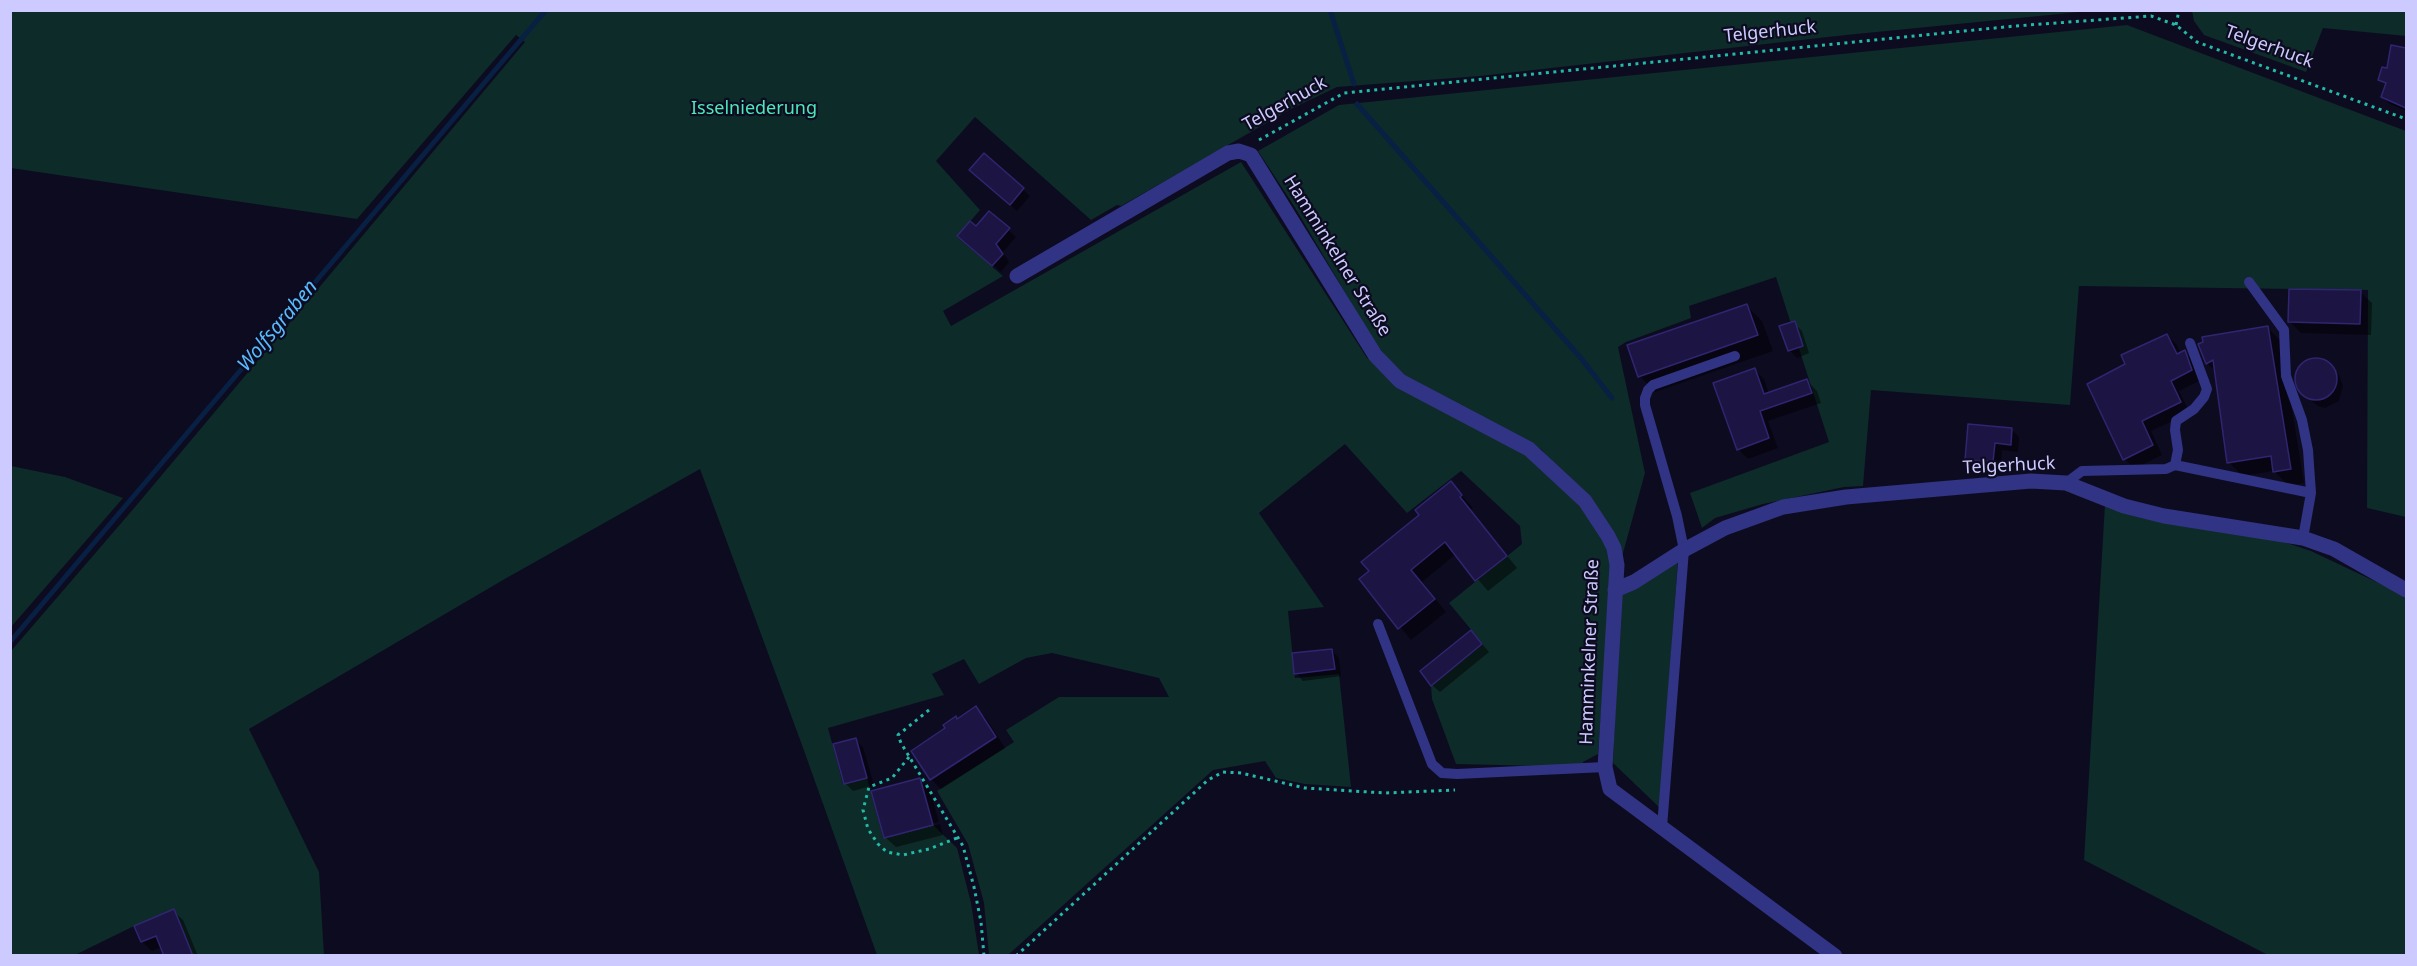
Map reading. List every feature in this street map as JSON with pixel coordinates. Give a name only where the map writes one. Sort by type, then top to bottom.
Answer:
[{"type":"street","points":[[1017,276],[1228,153],[1239,151]]},
{"type":"street","name":"Hamminkelner Straße","points":[[1239,151],[1251,155],[1259,166],[1375,355],[1400,381],[1529,449],[1585,501],[1599,522],[1614,548],[1617,565],[1605,766],[1610,789],[1835,956]]},
{"type":"street","name":"Telgerhuck","points":[[1615,590],[1634,582],[1684,550],[1725,528],[1783,507],[1858,496],[2031,481],[2066,483],[2124,506],[2164,516],[2303,537],[2334,549],[2406,590]]},
{"type":"lane","points":[[2249,282],[2284,330],[2286,376],[2302,420],[2308,450],[2311,492],[2303,537]]},
{"type":"lane","points":[[2175,465],[2178,450],[2176,421],[2194,410],[2207,389],[2190,343]]},
{"type":"lane","points":[[1662,828],[1684,550],[1645,398],[1653,385],[1735,356]]},
{"type":"lane","points":[[2066,483],[2082,471],[2166,469],[2175,465],[2311,492]]},
{"type":"lane","points":[[1378,624],[1432,764],[1442,773],[1605,766]]},
{"type":"path","points":[[2176,25],[2179,10]]},
{"type":"path","name":"Telgerhuck","points":[[1239,151],[1344,93],[2015,26],[2151,16],[2176,25],[2197,42],[2406,119]]},
{"type":"path","points":[[929,710],[898,735],[963,846],[981,922],[984,956]]},
{"type":"path","points":[[909,757],[892,778],[869,787],[863,810],[868,829],[878,844],[887,852],[903,855],[929,849],[957,838]]},
{"type":"path","points":[[1016,956],[1208,780],[1223,772],[1242,773],[1305,788],[1385,793],[1465,789]]},
{"type":"green space","name":"Isselniederung","points":[[11,11],[2090,11],[1846,35],[1480,76],[1337,87],[1293,108],[1121,206],[1117,205],[1091,220],[975,117],[936,161],[980,210],[957,237],[1003,276],[943,311],[951,326],[1241,162],[1367,358],[1398,383],[1526,452],[1563,483],[1602,536],[1612,563],[1598,754],[1583,762],[1582,767],[1456,764],[1432,699],[1431,686],[1483,644],[1449,603],[1522,544],[1520,526],[1461,471],[1407,513],[1345,444],[1259,513],[1324,607],[1288,611],[1295,678],[1339,674],[1351,787],[1305,784],[1276,778],[1265,761],[1213,770],[1008,955],[989,955],[984,903],[968,844],[937,791],[1014,742],[1006,730],[1059,697],[1169,697],[1159,678],[1052,653],[1026,658],[979,684],[964,659],[932,674],[944,695],[828,728],[843,784],[867,778],[883,838],[933,825],[957,848],[971,903],[979,955],[877,955],[700,469],[503,580],[249,729],[319,872],[324,955],[193,955],[174,909],[75,955],[11,955],[11,651],[135,507],[525,42],[516,35],[357,219],[11,168]]},
{"type":"green space","points":[[2192,11],[2406,11],[2406,36],[2323,28],[2306,72],[2204,35],[2194,21]]},
{"type":"green space","points":[[2127,25],[2406,131],[2406,517],[2367,508],[2368,290],[2079,286],[2070,405],[1871,390],[1863,486],[1844,487],[1763,504],[1715,518],[1702,528],[1690,493],[1829,442],[1776,277],[1689,306],[1691,318],[1618,347],[1645,473],[1620,564],[1542,450],[1406,378],[1389,360],[1375,343],[1294,206],[1258,151],[1339,105]]},
{"type":"green space","points":[[11,466],[65,477],[123,498],[11,627]]},
{"type":"green space","points":[[2105,504],[2168,524],[2256,536],[2287,543],[2311,551],[2406,596],[2406,955],[2268,955],[2084,860]]},
{"type":"green space","points":[[1678,559],[1660,808],[1613,763],[1620,591]]},
{"type":"building","points":[[2391,45],[2406,48],[2406,108],[2381,97],[2386,83],[2378,80],[2382,67],[2387,68]]},
{"type":"building","points":[[984,153],[1024,188],[1010,205],[969,170]]},
{"type":"building","points":[[989,211],[1010,228],[996,244],[1003,254],[992,266],[957,236],[970,221],[976,226]]},
{"type":"building","points":[[2289,289],[2361,290],[2360,324],[2288,322]]},
{"type":"building","points":[[1747,304],[1758,335],[1638,377],[1627,345]]},
{"type":"building","points":[[1795,321],[1803,346],[1788,351],[1779,326]]},
{"type":"building","points":[[2268,326],[2291,469],[2273,472],[2271,456],[2227,463],[2213,360],[2206,364],[2198,344],[2203,342],[2202,337]]},
{"type":"building","points":[[2167,334],[2177,354],[2185,350],[2192,370],[2171,381],[2181,402],[2142,421],[2153,445],[2123,460],[2087,384],[2125,364],[2121,355]]},
{"type":"building","points":[[2316,358],[2331,364],[2337,379],[2331,394],[2316,400],[2301,394],[2295,379],[2301,364]]},
{"type":"building","points":[[1755,368],[1764,394],[1807,379],[1812,393],[1760,411],[1769,438],[1737,450],[1713,383]]},
{"type":"building","points":[[1968,424],[2012,428],[2011,445],[1995,443],[1993,462],[1965,460]]},
{"type":"building","points":[[1451,481],[1462,495],[1460,497],[1507,556],[1475,581],[1445,542],[1411,570],[1435,599],[1398,629],[1359,579],[1369,571],[1361,562],[1419,515],[1415,510]]},
{"type":"building","points":[[1471,630],[1482,644],[1431,686],[1420,671]]},
{"type":"building","points":[[1332,649],[1335,669],[1294,674],[1292,653]]},
{"type":"building","points":[[976,706],[996,737],[930,780],[911,751],[945,728],[943,725],[956,716],[957,719]]},
{"type":"building","points":[[856,738],[867,778],[844,784],[833,744]]},
{"type":"building","points":[[920,778],[933,825],[884,838],[871,791]]},
{"type":"building","points":[[174,909],[193,956],[164,956],[156,936],[141,942],[134,926]]},
{"type":"waterway","name":"Wolfsgraben","points":[[10,642],[546,10]]},
{"type":"waterway","points":[[1330,10],[1354,84]]},
{"type":"waterway","points":[[1357,104],[1580,357],[1612,398]]}]
